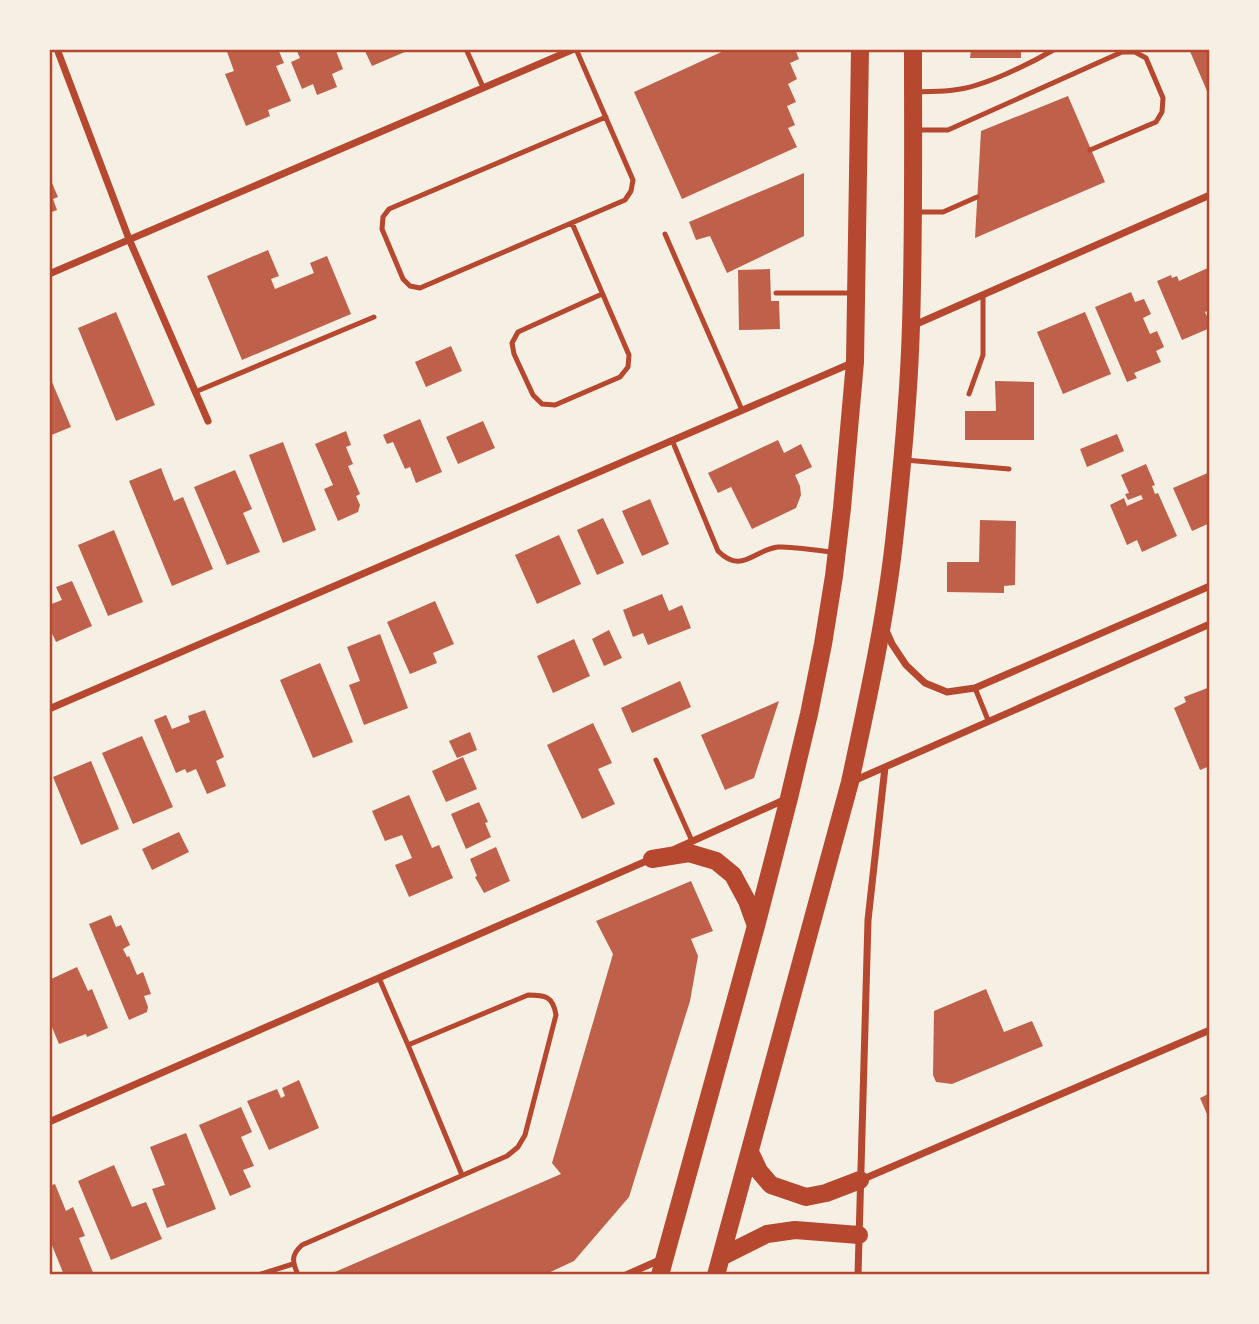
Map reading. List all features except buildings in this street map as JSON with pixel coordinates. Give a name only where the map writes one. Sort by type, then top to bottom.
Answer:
[{"type":"main road","points":[[660,1275],[789,798],[816,679],[837,552],[855,362],[860,49]]},
{"type":"main road","points":[[716,1275],[850,782],[882,621],[894,545],[911,326],[914,49]]},
{"type":"main road","points":[[652,859],[690,853],[716,861],[733,875],[756,926]]},
{"type":"main road","points":[[750,1152],[759,1171],[771,1185],[806,1197],[826,1193],[860,1180]]},
{"type":"main road","points":[[721,1257],[767,1234],[795,1230],[859,1235]]},
{"type":"street","points":[[57,49],[129,239],[208,421]]},
{"type":"street","points":[[49,274],[575,49]]},
{"type":"street","points":[[911,326],[1210,195]]},
{"type":"street","points":[[49,709],[855,362]]},
{"type":"street","points":[[882,621],[906,666],[925,683],[947,692],[975,688],[1210,586]]},
{"type":"street","points":[[850,782],[1210,624]]},
{"type":"street","points":[[858,1275],[868,920],[884,767]]},
{"type":"street","points":[[49,1122],[789,798]]},
{"type":"street","points":[[860,1180],[1210,1030]]},
{"type":"street","points":[[626,1275],[665,1257]]},
{"type":"lane","points":[[466,49],[483,88]]},
{"type":"lane","points":[[575,49],[606,117],[633,180],[631,191],[625,200],[421,288],[410,286],[403,279],[382,229],[383,218],[389,209],[606,117]]},
{"type":"lane","points":[[913,92],[956,90],[984,82],[1035,61],[1055,49]]},
{"type":"lane","points":[[913,130],[948,130],[1122,52],[1135,52],[1146,58],[1163,98],[1162,112],[1156,122],[1090,150]]},
{"type":"lane","points":[[912,212],[943,212],[977,197]]},
{"type":"lane","points":[[572,223],[629,355],[628,367],[620,377],[555,405],[542,404],[533,395],[514,354],[512,343],[518,332],[602,294]]},
{"type":"lane","points":[[665,234],[742,410]]},
{"type":"lane","points":[[776,293],[856,293]]},
{"type":"lane","points":[[969,394],[983,355],[984,295]]},
{"type":"lane","points":[[195,392],[374,317]]},
{"type":"lane","points":[[671,440],[718,551],[727,560],[740,562],[777,547],[837,552]]},
{"type":"lane","points":[[902,460],[1009,469]]},
{"type":"lane","points":[[975,688],[988,720]]},
{"type":"lane","points":[[656,760],[692,841]]},
{"type":"lane","points":[[379,978],[462,1175]]},
{"type":"lane","points":[[298,1275],[293,1264],[294,1252],[302,1245],[507,1156],[518,1147],[525,1135],[556,1015],[554,1004],[548,998],[528,995],[408,1045]]},
{"type":"lane","points":[[258,1275],[293,1264]]}]
